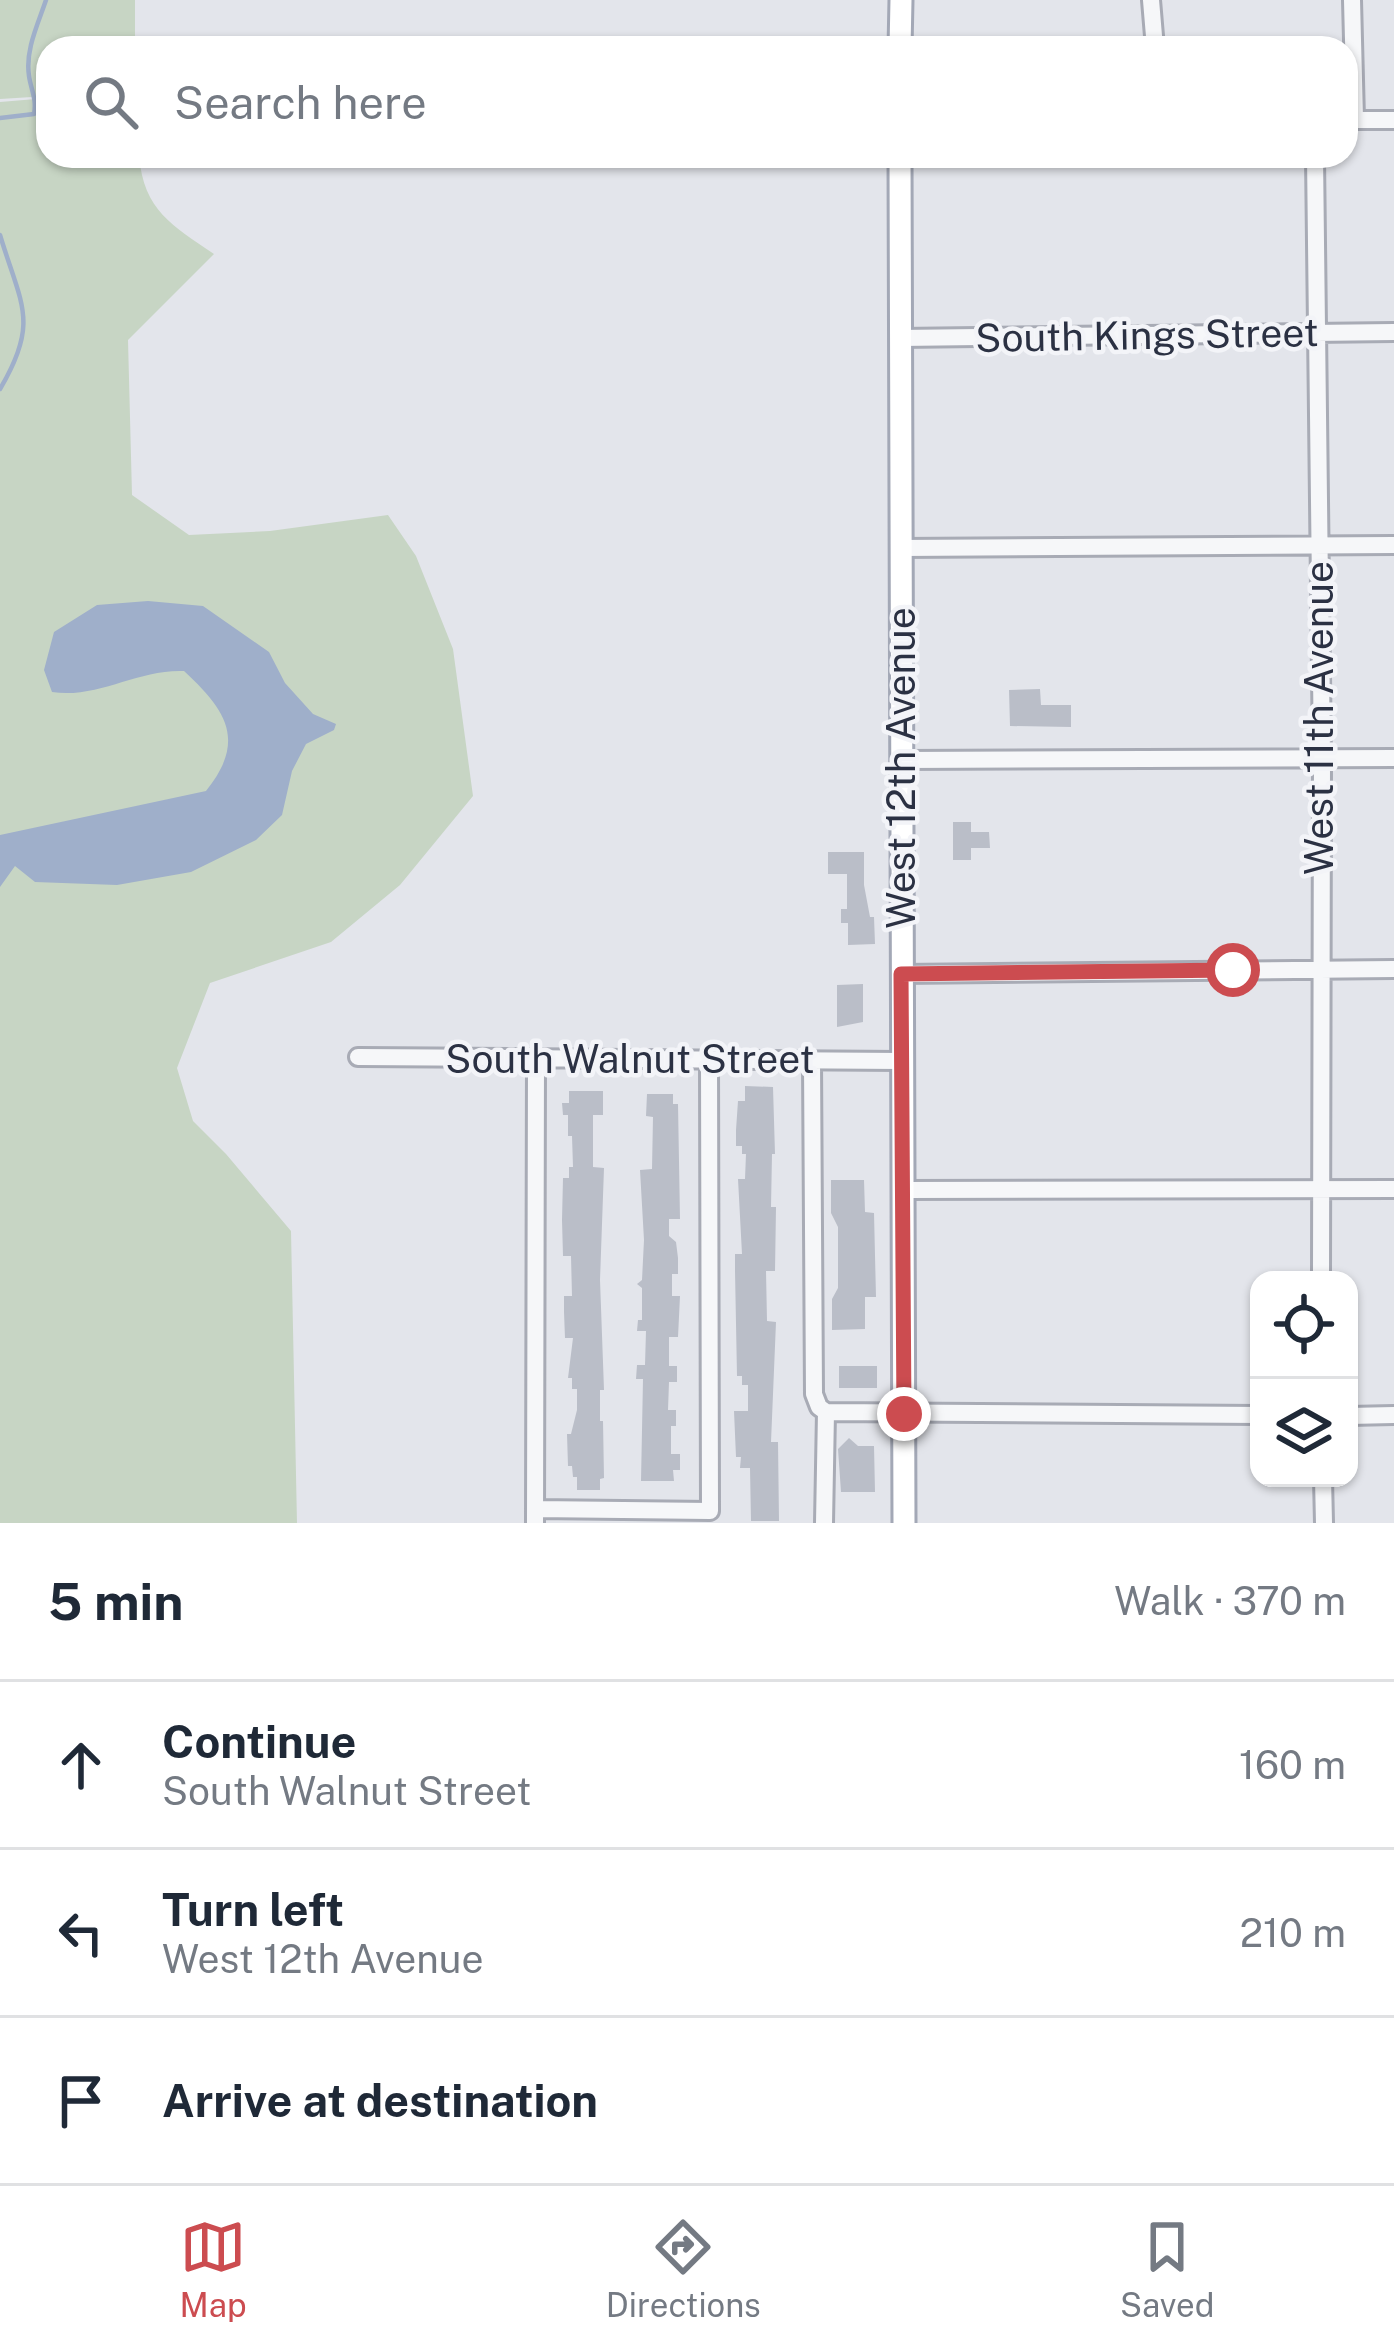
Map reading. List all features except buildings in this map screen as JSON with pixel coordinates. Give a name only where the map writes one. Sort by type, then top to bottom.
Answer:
[{"type":"main road","points":[[900,36],[901,0]]},
{"type":"main road","name":"West 12th Avenue","points":[[900,168],[904,1523]]},
{"type":"street","points":[[1151,0],[1154,36]]},
{"type":"street","points":[[1351,36],[1352,0]]},
{"type":"street","points":[[1358,119],[1394,120]]},
{"type":"street","name":"West 11th Avenue","points":[[1315,168],[1322,1271]]},
{"type":"street","name":"South Kings Street","points":[[900,338],[1394,332]]},
{"type":"street","points":[[901,548],[1394,545]]},
{"type":"street","points":[[902,760],[1394,758]]},
{"type":"street","points":[[901,974],[1394,969]]},
{"type":"street","name":"South Walnut Street","points":[[358,1057],[901,1060]]},
{"type":"street","points":[[536,1059],[536,1516],[710,1510],[709,1059]]},
{"type":"street","points":[[812,1061],[814,1394],[819,1407],[826,1412],[904,1414],[1250,1415]]},
{"type":"street","points":[[902,1190],[1394,1189]]},
{"type":"street","points":[[824,1523],[826,1412]]},
{"type":"street","points":[[1358,1416],[1394,1415]]},
{"type":"street","points":[[1323,1487],[1324,1523]]},
{"type":"green space","points":[[0,0],[135,0],[135,36],[36,36],[36,97],[0,99]]},
{"type":"green space","points":[[36,99],[36,168],[141,168],[147,190],[163,215],[214,254],[128,340],[132,495],[189,535],[270,531],[388,515],[416,556],[453,649],[473,796],[400,885],[331,942],[210,983],[177,1068],[193,1121],[291,1231],[297,1523],[0,1523],[0,102]]},
{"type":"water","points":[[148,601],[203,606],[269,652],[285,683],[313,714],[336,724],[334,730],[306,744],[292,771],[282,815],[256,840],[191,872],[117,885],[35,882],[15,866],[0,887],[0,835],[206,791],[219,773],[226,756],[226,726],[211,699],[184,671],[150,674],[85,691],[52,692],[44,670],[54,632],[97,605]]},
{"type":"waterway","points":[[0,118],[34,114],[29,57],[46,0]]},
{"type":"waterway","points":[[0,235],[23,313],[20,347],[0,389]]},
{"type":"route","points":[[904,1414],[901,974],[1233,970]]}]
